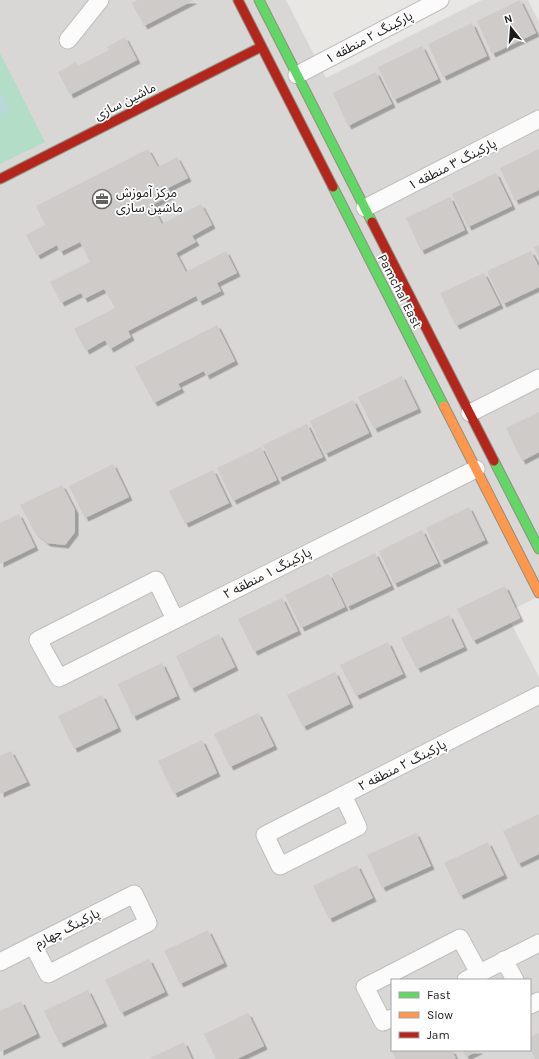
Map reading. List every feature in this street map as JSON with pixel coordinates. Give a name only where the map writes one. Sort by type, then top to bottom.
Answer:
[{"type":"street","points":[[68,40],[100,0]]},
{"type":"street","name":"Pamchal East","points":[[238,0],[539,593]]},
{"type":"street","name":"Pamchal East","points":[[259,0],[539,549]]},
{"type":"street","name":"پارکینگ ۲ منطقه ۱","points":[[297,75],[440,0]]},
{"type":"street","name":"ماشین سازی","points":[[0,179],[261,47]]},
{"type":"street","name":"پارکینگ ۳ منطقه ۱","points":[[365,208],[539,119]]},
{"type":"street","points":[[470,414],[539,378]]},
{"type":"street","name":"پارکینگ ۱ منطقه ۲","points":[[176,619],[156,580],[38,640],[59,678],[476,469]]},
{"type":"street","name":"پارکینگ ۲ منطقه ۲","points":[[343,795],[358,827],[280,866],[265,835],[343,795],[539,695]]},
{"type":"street","name":"پارکینگ چهارم","points":[[0,962],[33,945],[134,894],[148,923],[48,974],[33,945]]},
{"type":"street","points":[[387,1020],[365,987],[460,938],[473,977],[539,943]]},
{"type":"street","points":[[504,960],[514,979]]},
{"type":"shaded area","points":[[0,0],[286,0],[326,78],[482,0],[528,0],[539,22],[539,596],[506,613],[539,677],[539,1059],[0,1059]]},
{"type":"green space","points":[[0,53],[45,142],[0,164]]},
{"type":"water","points":[[0,91],[10,110],[0,115]]},
{"type":"building","points":[[138,0],[194,0],[144,26],[132,3]]},
{"type":"building","points":[[520,0],[536,33],[492,54],[477,21]]},
{"type":"building","points":[[472,23],[487,56],[443,77],[428,44]]},
{"type":"building","points":[[125,37],[137,60],[70,95],[58,72],[76,62],[78,66],[109,50],[107,47]]},
{"type":"building","points":[[422,46],[438,79],[394,100],[378,67]]},
{"type":"building","points":[[376,72],[392,104],[348,126],[333,93]]},
{"type":"building","points":[[148,149],[158,167],[177,157],[188,178],[168,188],[171,195],[152,205],[162,224],[201,204],[212,225],[192,236],[196,242],[176,253],[186,272],[226,251],[237,273],[217,283],[221,291],[199,302],[196,296],[128,331],[131,337],[110,349],[105,340],[86,351],[74,329],[115,308],[104,289],[84,299],[81,293],[61,303],[50,282],[90,262],[80,242],[60,252],[57,245],[37,256],[26,235],[45,225],[36,206]]},
{"type":"building","points":[[539,149],[539,190],[515,201],[500,168]]},
{"type":"building","points":[[496,173],[512,206],[468,227],[452,194]]},
{"type":"building","points":[[450,197],[465,230],[421,251],[406,218]]},
{"type":"building","points":[[539,245],[539,258],[534,247]]},
{"type":"building","points":[[531,251],[539,267],[539,287],[503,304],[487,271]]},
{"type":"building","points":[[484,273],[500,305],[456,326],[440,293]]},
{"type":"building","points":[[217,325],[235,361],[206,376],[204,371],[178,384],[181,389],[154,403],[135,367]]},
{"type":"building","points":[[402,376],[418,409],[374,429],[358,397]]},
{"type":"building","points":[[353,400],[369,433],[325,454],[310,421]]},
{"type":"building","points":[[539,412],[539,452],[522,461],[506,428]]},
{"type":"building","points":[[307,424],[323,457],[279,478],[263,445]]},
{"type":"building","points":[[261,447],[277,480],[233,501],[217,468]]},
{"type":"building","points":[[113,464],[129,497],[85,518],[69,486]]},
{"type":"building","points":[[213,470],[229,503],[185,524],[169,491]]},
{"type":"building","points":[[62,485],[75,510],[75,532],[65,545],[47,543],[35,533],[20,505]]},
{"type":"building","points":[[469,507],[485,540],[441,561],[426,528]]},
{"type":"building","points":[[19,514],[35,547],[0,564],[0,523]]},
{"type":"building","points":[[422,530],[438,563],[394,584],[379,551]]},
{"type":"building","points":[[375,553],[391,586],[347,607],[332,574]]},
{"type":"building","points":[[329,574],[345,607],[301,628],[285,595]]},
{"type":"building","points":[[505,586],[520,618],[473,641],[457,609]]},
{"type":"building","points":[[282,598],[298,631],[254,652],[238,619]]},
{"type":"building","points":[[449,615],[464,647],[417,669],[401,638]]},
{"type":"building","points":[[219,634],[235,667],[191,689],[176,656]]},
{"type":"building","points":[[388,642],[403,674],[356,696],[340,665]]},
{"type":"building","points":[[162,663],[177,696],[133,717],[118,684]]},
{"type":"building","points":[[335,672],[350,704],[303,727],[287,695]]},
{"type":"building","points":[[102,695],[118,728],[74,749],[58,716]]},
{"type":"building","points":[[258,713],[274,746],[230,767],[214,734]]},
{"type":"building","points":[[202,740],[217,773],[174,794],[158,761]]},
{"type":"building","points":[[11,751],[27,782],[0,794],[0,756]]},
{"type":"building","points":[[539,814],[539,854],[518,864],[503,831]]},
{"type":"building","points":[[416,833],[431,866],[382,888],[367,855]]},
{"type":"building","points":[[488,842],[504,875],[460,896],[444,863]]},
{"type":"building","points":[[357,865],[373,898],[329,919],[313,886]]},
{"type":"building","points":[[208,930],[224,963],[180,984],[164,951]]},
{"type":"building","points":[[149,959],[165,992],[121,1013],[105,980]]},
{"type":"building","points":[[88,990],[104,1023],[60,1044],[44,1011]]},
{"type":"building","points":[[21,1001],[37,1034],[0,1052],[0,1011]]},
{"type":"building","points":[[248,1013],[264,1046],[237,1059],[216,1059],[204,1034]]},
{"type":"building","points":[[539,1033],[539,1059],[535,1059],[531,1050],[531,1037]]},
{"type":"building","points":[[184,1042],[192,1059],[148,1059]]},
{"type":"building","points":[[452,1051],[456,1059],[396,1059],[392,1052]]},
{"type":"building","points":[[463,1051],[478,1051],[466,1057]]},
{"type":"traffic: fast","points":[[259,0],[372,222]]},
{"type":"traffic: fast","points":[[333,187],[444,406]]},
{"type":"traffic: fast","points":[[494,461],[539,549]]},
{"type":"traffic: slow","points":[[444,406],[539,593]]},
{"type":"traffic: jam","points":[[238,0],[333,187]]},
{"type":"traffic: jam","points":[[0,179],[261,47]]},
{"type":"traffic: jam","points":[[372,222],[494,461]]},
{"type":"place","name":"مرکز آموزش ماشین سازی","points":[[102,199]]}]
